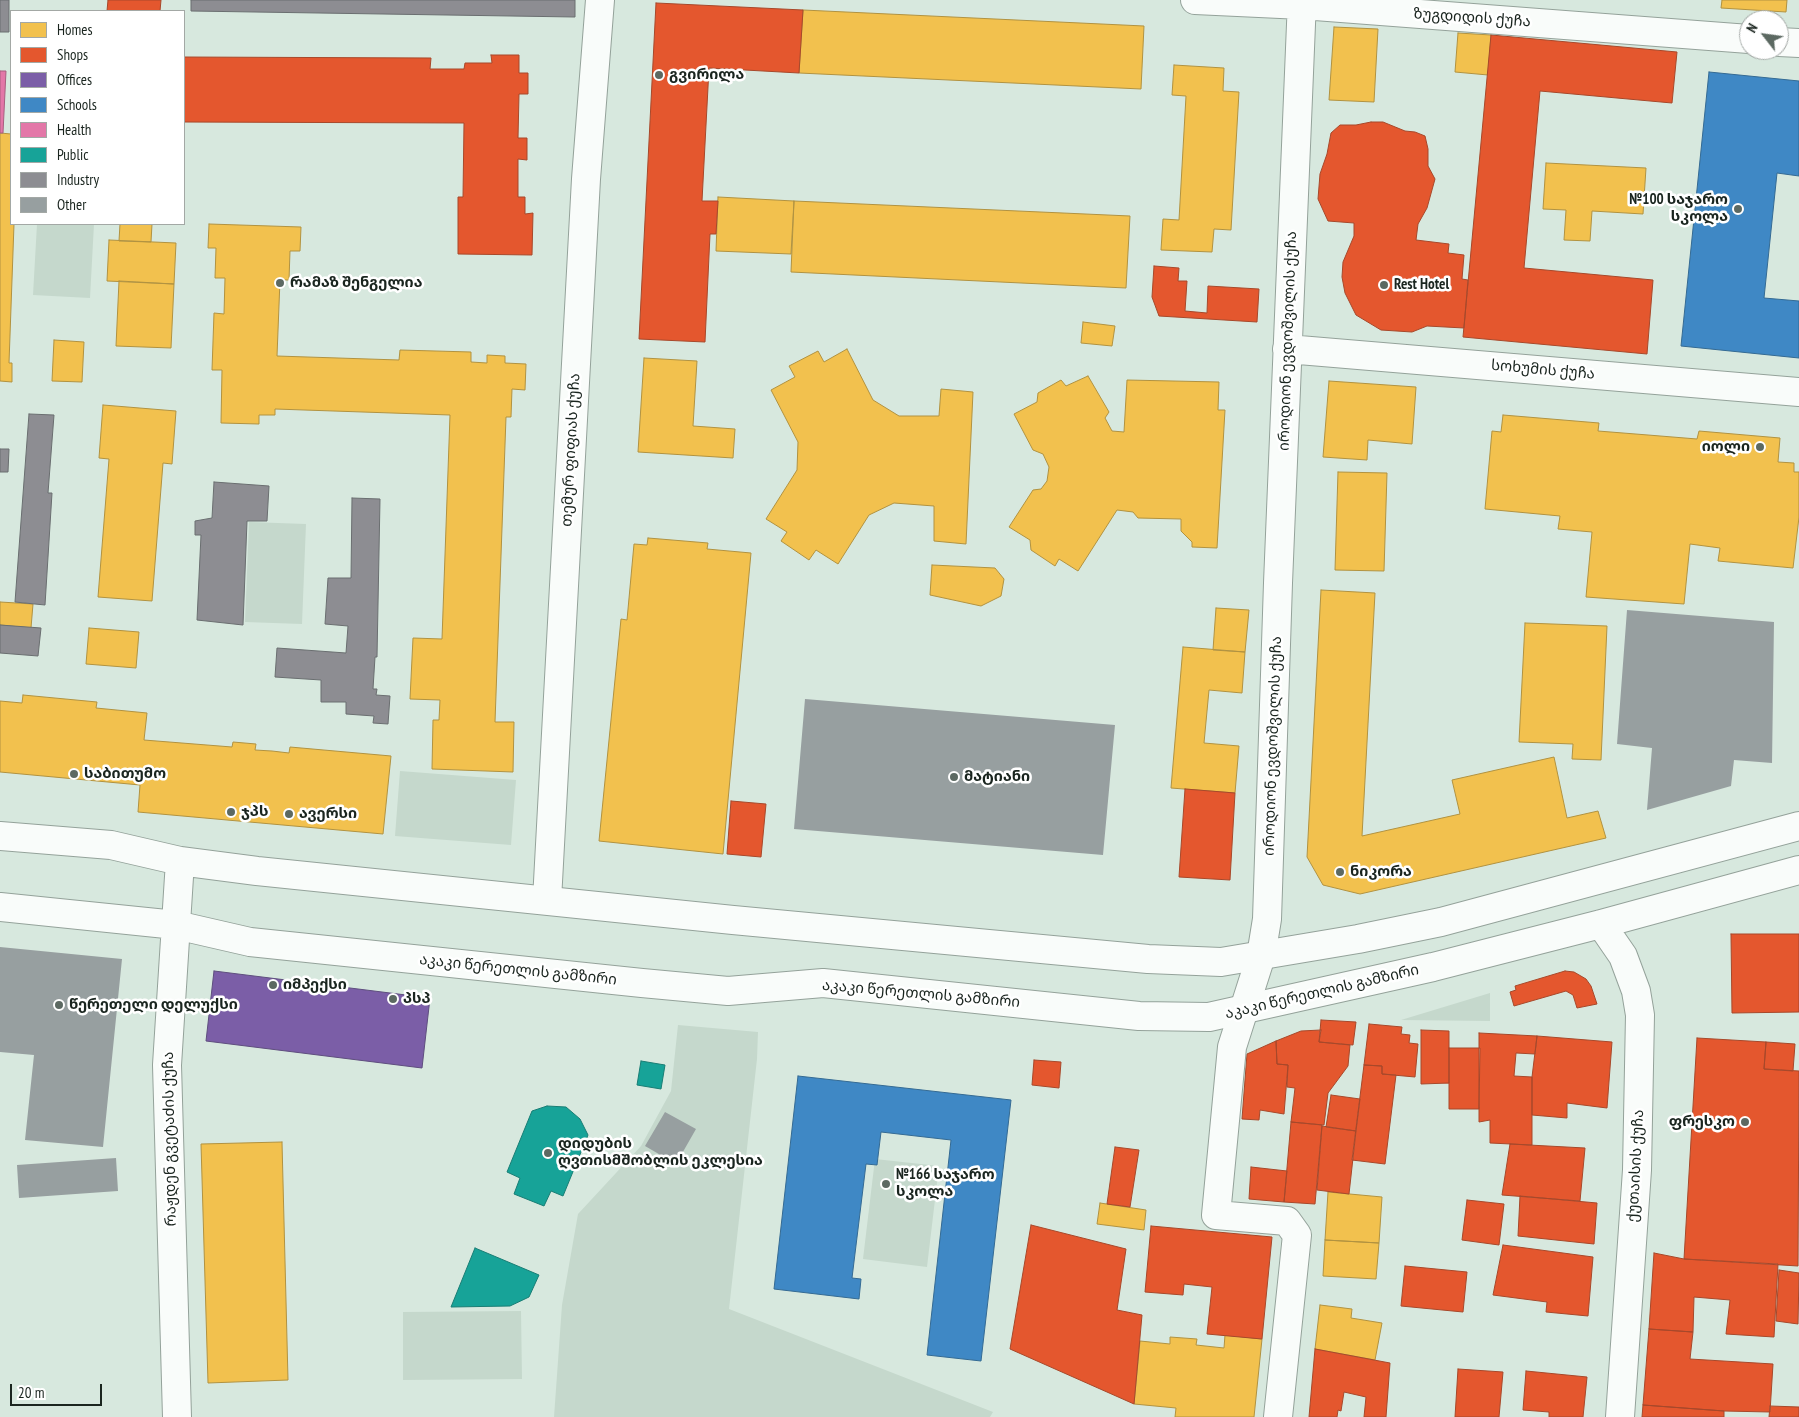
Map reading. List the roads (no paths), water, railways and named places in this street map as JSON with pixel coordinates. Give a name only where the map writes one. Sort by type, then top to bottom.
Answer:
[{"type":"main road","name":"თემურ ფიფიას ქუჩა","points":[[547,900],[586,179],[600,0]]},
{"type":"main road","name":"ზუგდიდის ქუჩა","points":[[1195,0],[1302,3],[1739,38]]},
{"type":"main road","name":"იროდიონ ევდოშვილის ქუჩა","points":[[1278,1417],[1297,1235],[1287,1222],[1216,1215],[1232,1047],[1260,956],[1267,919],[1278,583],[1302,3]]},
{"type":"main road","name":"სოხუმის ქუჩა","points":[[1287,349],[1799,392]]},
{"type":"main road","points":[[0,836],[111,845],[180,862],[733,920],[1148,959],[1220,962],[1358,939],[1441,922],[1799,826]]},
{"type":"main road","name":"რაჟდენ გვეტაძის ქუჩა","points":[[177,1417],[167,1065],[180,862]]},
{"type":"main road","name":"აკაკი წერეთლის გამზირი","points":[[0,906],[176,924],[250,942],[728,991],[823,984],[1139,1016],[1209,1017],[1433,967],[1602,924],[1799,870]]},
{"type":"main road","name":"ქუთაისის ქუჩა","points":[[1602,924],[1623,956],[1636,991],[1640,1016],[1637,1170],[1620,1417]]},
{"type":"place","name":"გვირილა","points":[[659,75]]},
{"type":"place","name":"№100 საჯარო სკოლა","points":[[1738,209]]},
{"type":"place","name":"რამაზ შენგელია","points":[[280,283]]},
{"type":"place","name":"Rest Hotel","points":[[1384,285]]},
{"type":"place","name":"იოლი","points":[[1760,447]]},
{"type":"place","name":"საბითუმო","points":[[74,774]]},
{"type":"place","name":"მატიანი","points":[[954,777]]},
{"type":"place","name":"ჯპს","points":[[231,812]]},
{"type":"place","name":"ავერსი","points":[[289,814]]},
{"type":"place","name":"ნიკორა","points":[[1340,872]]},
{"type":"place","name":"იმპექსი","points":[[273,985]]},
{"type":"place","name":"პსპ","points":[[393,999]]},
{"type":"place","name":"წერეთელი დელუქსი","points":[[59,1005]]},
{"type":"place","name":"ფრესკო","points":[[1745,1122]]},
{"type":"place","name":"დიდუბის ღვთისმშობლის ეკლესია","points":[[548,1153]]},
{"type":"place","name":"№166 საჯარო სკოლა","points":[[886,1184]]}]
